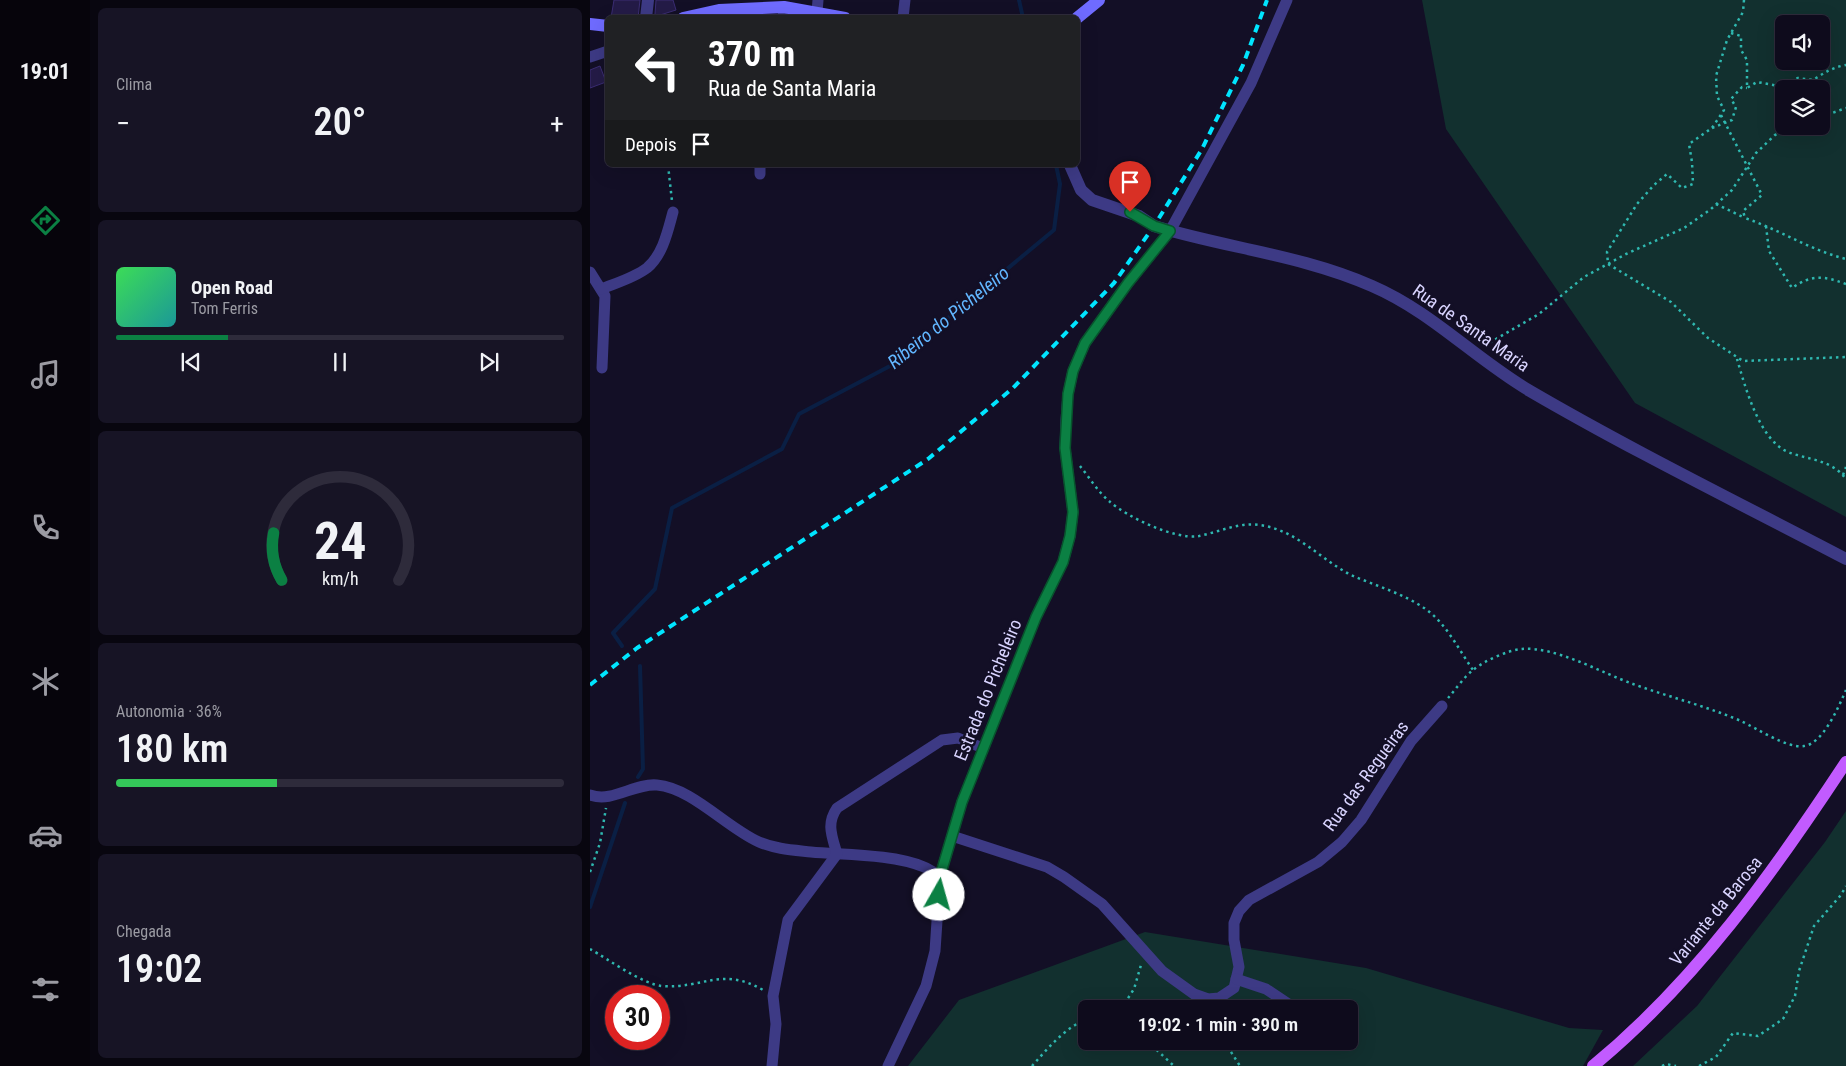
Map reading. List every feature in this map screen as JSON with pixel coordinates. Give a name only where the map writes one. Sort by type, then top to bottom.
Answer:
[{"type":"main road","points":[[1080,16],[1099,0]]},
{"type":"main road","points":[[697,15],[720,10],[783,12],[817,6],[838,15]]},
{"type":"main road","points":[[590,24],[605,26]]},
{"type":"main road","name":"Variante da Barosa","points":[[1593,1066],[1637,1028],[1662,1003],[1721,937],[1778,864],[1846,762]]},
{"type":"street","points":[[646,15],[648,0]]},
{"type":"street","points":[[903,15],[905,0]]},
{"type":"street","name":"Estrada do Picheleiro","points":[[888,1066],[926,986],[935,951],[940,876],[962,802],[1036,617],[1063,562],[1070,536],[1073,512],[1065,448],[1068,394],[1073,371],[1085,343],[1128,283],[1170,231],[1250,83],[1287,0]]},
{"type":"street","points":[[590,57],[605,52]]},
{"type":"street","name":"Rua de Santa Maria","points":[[1071,167],[1081,190],[1092,200],[1130,212],[1154,226],[1303,262],[1363,282],[1420,311],[1528,390],[1846,560]]},
{"type":"street","points":[[601,289],[647,268],[656,258],[665,238],[673,212]]},
{"type":"street","points":[[590,272],[605,296],[602,368]]},
{"type":"street","name":"Rua das Regueiras","points":[[1236,979],[1239,967],[1234,940],[1234,923],[1239,911],[1249,900],[1318,862],[1342,842],[1361,820],[1411,741],[1442,706]]},
{"type":"street","points":[[837,854],[831,829],[831,816],[837,808],[942,740],[958,738],[983,748]]},
{"type":"street","points":[[590,795],[595,797],[608,796],[642,786],[657,785],[679,791],[758,842],[784,850],[894,859],[923,866],[940,876]]},
{"type":"street","points":[[952,836],[1048,867],[1064,876],[1102,904],[1162,971],[1194,994],[1208,999],[1219,998],[1234,988],[1236,979],[1266,989],[1282,1000]]},
{"type":"street","points":[[772,1066],[776,1024],[774,996],[788,920],[837,854]]},
{"type":"path","points":[[1712,128],[1724,110],[1717,96],[1716,76],[1727,40],[1743,12],[1744,0]]},
{"type":"path","points":[[1731,33],[1741,36],[1741,50],[1747,60],[1748,88]]},
{"type":"path","points":[[1608,264],[1607,252],[1637,204],[1654,184],[1667,174],[1682,188],[1693,184],[1689,144],[1712,128],[1732,120],[1736,107],[1731,99],[1742,87],[1748,88],[1757,82],[1779,86],[1798,78],[1813,80],[1838,66],[1846,65]]},
{"type":"path","points":[[1830,114],[1846,108]]},
{"type":"path","points":[[1721,115],[1762,195],[1743,211],[1746,218]]},
{"type":"path","points":[[1474,352],[1539,314],[1584,277],[1684,228],[1732,190],[1756,152],[1776,135]]},
{"type":"path","points":[[668,167],[673,212]]},
{"type":"path","points":[[1716,204],[1804,245],[1846,259]]},
{"type":"path","points":[[1766,226],[1769,251],[1792,288],[1803,280],[1814,277],[1846,284]]},
{"type":"path","points":[[1608,264],[1671,302],[1708,338],[1743,361],[1846,357]]},
{"type":"path","points":[[1738,358],[1746,388],[1763,427],[1771,440],[1786,452],[1820,460],[1835,468],[1846,479]]},
{"type":"path","points":[[1065,448],[1108,500],[1129,516],[1152,526],[1182,535],[1197,536],[1242,525],[1257,524],[1276,528],[1311,548],[1349,574],[1428,610],[1441,624],[1473,670]]},
{"type":"path","points":[[1843,475],[1846,468]]},
{"type":"path","points":[[1442,706],[1473,670],[1505,653],[1520,649],[1535,649],[1571,659],[1631,683],[1741,721],[1783,742],[1804,746],[1818,739],[1836,713],[1846,690]]},
{"type":"path","points":[[590,872],[600,843],[608,796]]},
{"type":"path","points":[[1699,1066],[1716,1057],[1734,1033],[1758,1036],[1783,1019],[1795,996],[1799,971],[1814,926],[1841,895],[1846,886]]},
{"type":"path","points":[[1127,1000],[1134,989],[1140,970],[1142,948]]},
{"type":"path","points":[[590,949],[649,983],[662,986],[721,978],[735,978],[753,984],[774,996]]},
{"type":"path","points":[[1032,1066],[1051,1044],[1078,1022]]},
{"type":"path","points":[[1157,1050],[1174,1066]]},
{"type":"path","points":[[1230,1050],[1240,1066]]},
{"type":"path","points":[[1662,1066],[1666,1064],[1676,1066]]},
{"type":"green space","points":[[1422,0],[1846,0],[1846,517],[1635,403],[1446,129]]},
{"type":"green space","points":[[1846,811],[1846,1066],[1633,1066],[1697,1006],[1825,842]]},
{"type":"green space","points":[[1145,932],[1366,968],[1569,1028],[1603,1030],[1583,1066],[908,1066],[959,1000]]},
{"type":"building","points":[[614,0],[640,0],[638,15],[612,15]]},
{"type":"building","points":[[656,0],[673,0],[676,10],[660,15],[655,14]]},
{"type":"building","points":[[600,66],[605,82],[590,88],[590,70]]},
{"type":"waterway","name":"Ribeiro do Picheleiro","points":[[1019,0],[1022,15]]},
{"type":"waterway","name":"Ribeiro do Picheleiro","points":[[622,646],[613,633],[655,589],[672,508],[782,449],[799,414],[890,366],[1054,230],[1060,184],[1056,167]]},
{"type":"waterway","points":[[638,777],[643,769],[640,666]]},
{"type":"waterway","name":"Ribeiro do Picheleiro","points":[[590,907],[625,803]]},
{"type":"railway","points":[[590,685],[637,648],[928,459],[1013,388],[1114,283],[1154,226],[1202,149],[1243,65],[1267,0]]},
{"type":"route","points":[[939,895],[940,876],[962,802],[1036,617],[1063,562],[1070,536],[1073,512],[1065,448],[1068,394],[1073,371],[1085,343],[1128,283],[1170,231],[1154,226],[1130,212]]}]
